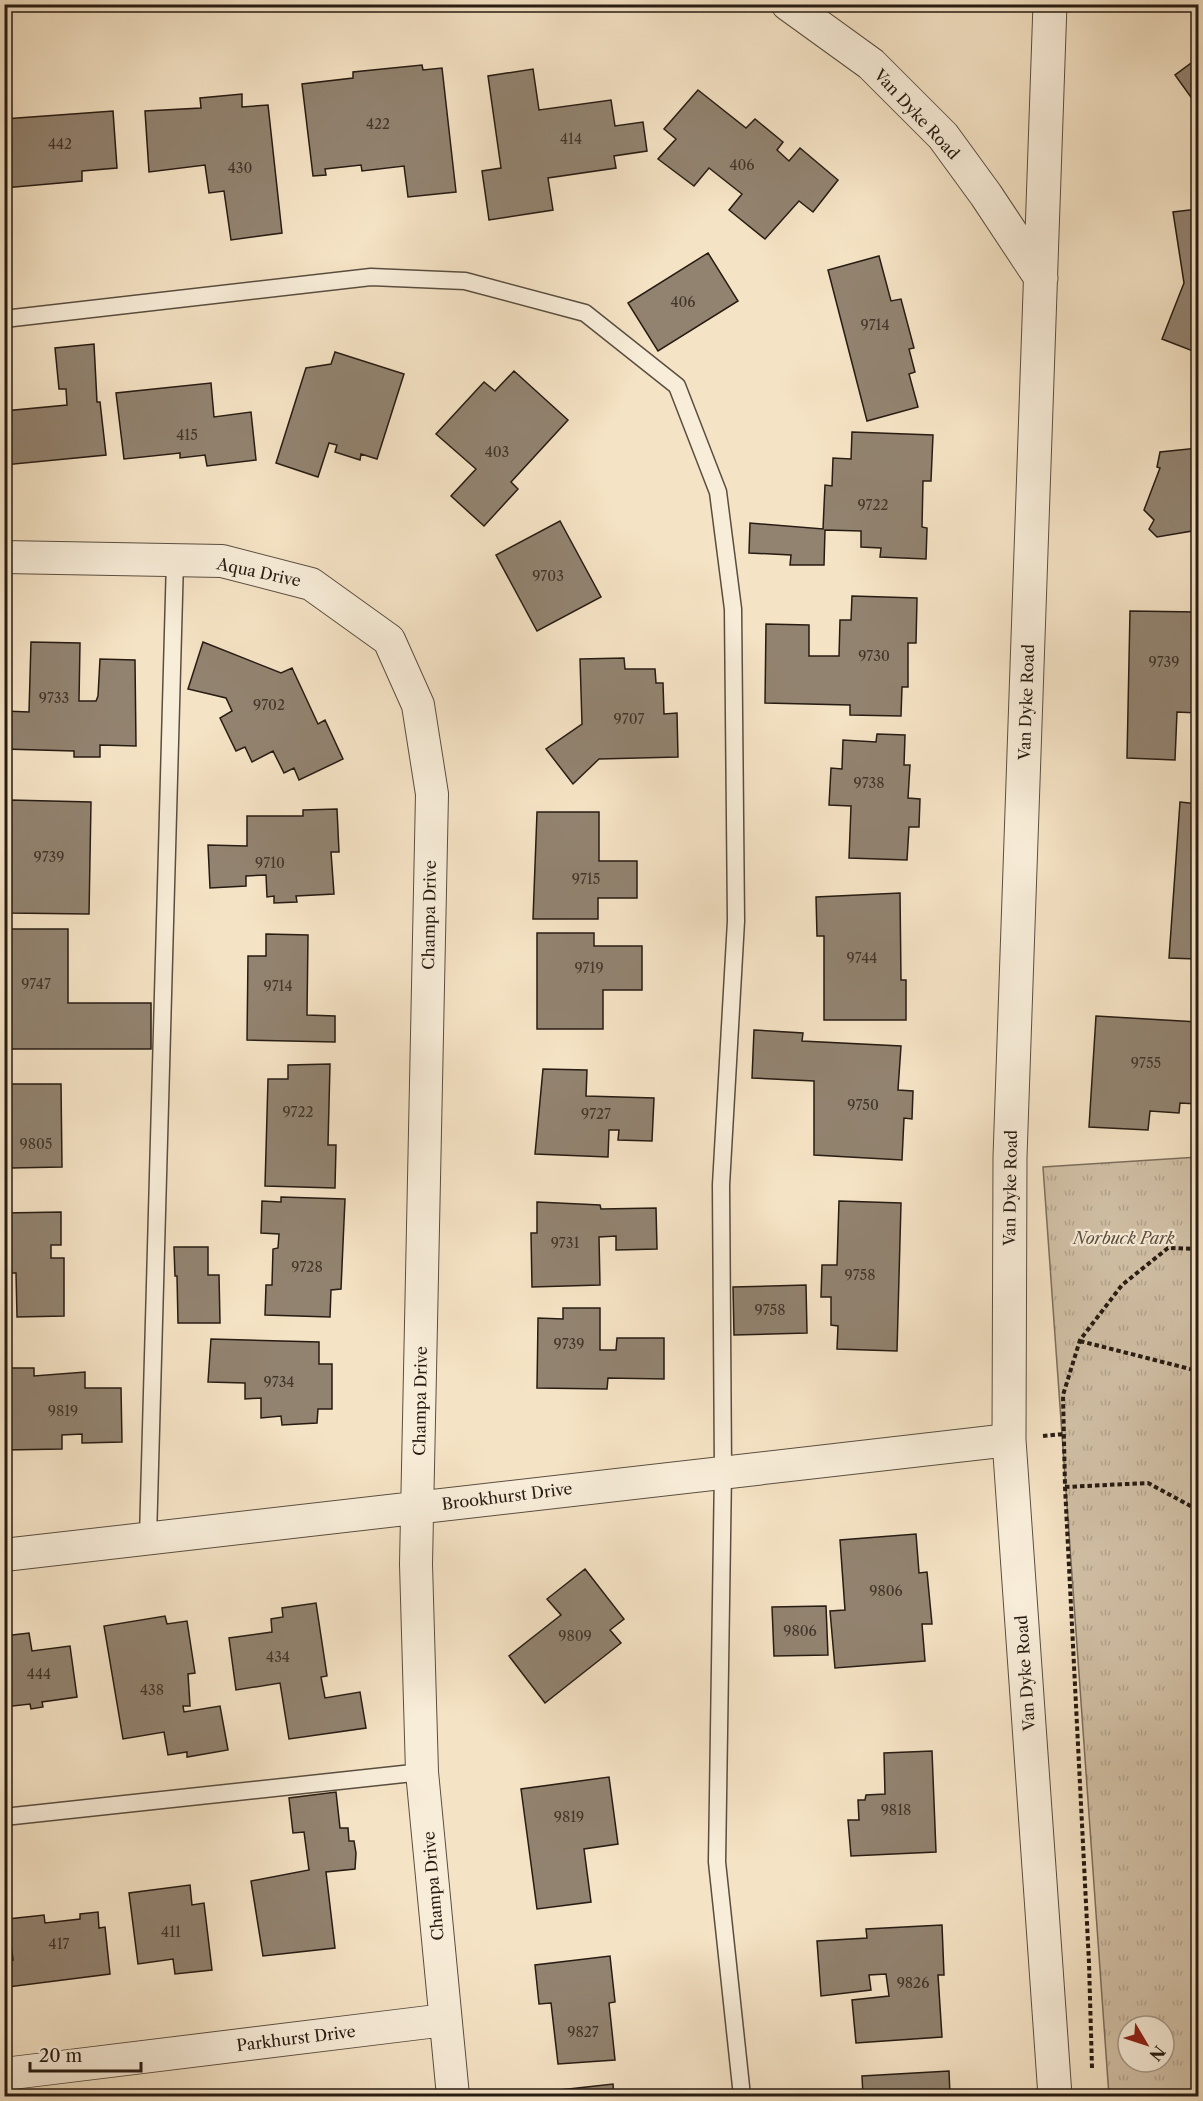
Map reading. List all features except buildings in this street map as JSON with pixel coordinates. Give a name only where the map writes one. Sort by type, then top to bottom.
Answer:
[{"type":"street","name":"Van Dyke Road","points":[[788,4],[871,64],[943,136],[986,195],[1041,278]]},
{"type":"street","name":"Van Dyke Road","points":[[1050,4],[1010,1157],[1009,1440],[1055,2097]]},
{"type":"street","name":"Aqua Drive","points":[[4,557],[222,561],[311,584],[388,640],[418,705]]},
{"type":"street","name":"Champa Drive","points":[[418,705],[432,794],[416,1564],[422,1772],[453,2097]]},
{"type":"street","name":"Brookhurst Drive","points":[[4,1555],[1009,1440]]},
{"type":"street","name":"Parkhurst Drive","points":[[4,2074],[445,2020]]},
{"type":"lane","points":[[4,319],[371,278],[465,281],[585,313],[677,386],[718,492],[733,609],[736,921],[721,1185],[723,1471],[717,1862],[742,2097]]},
{"type":"lane","points":[[148,1538],[175,560]]},
{"type":"lane","points":[[4,1817],[422,1772]]},
{"type":"path","points":[[1092,2074],[1089,1963],[1065,1487],[1063,1395],[1080,1340],[1122,1286],[1168,1248],[1198,1249]]},
{"type":"path","points":[[1080,1340],[1198,1371]]},
{"type":"path","points":[[1065,1487],[1148,1483],[1198,1510]]},
{"type":"green space","name":"Norbuck Park","points":[[1198,1157],[1198,2096],[1109,2096],[1043,1167]]}]
